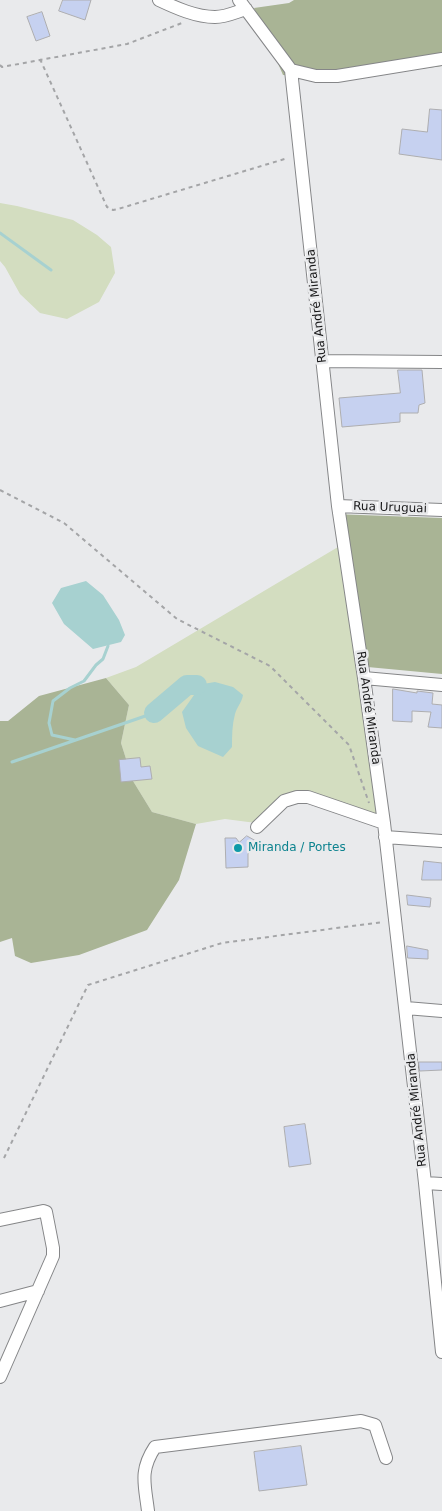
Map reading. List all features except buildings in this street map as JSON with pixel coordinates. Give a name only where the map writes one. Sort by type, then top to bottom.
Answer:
[{"type":"street","points":[[159,0],[199,15],[215,17],[226,16],[242,5],[291,70],[316,76],[337,76],[442,59]]},
{"type":"street","name":"Rua André Miranda","points":[[291,70],[338,506],[364,678],[379,821],[385,837],[406,1008],[442,1348]]},
{"type":"street","points":[[323,360],[442,362]]},
{"type":"street","name":"Rua Uruguai","points":[[338,506],[442,510]]},
{"type":"street","points":[[364,678],[442,685]]},
{"type":"street","points":[[257,827],[284,801],[296,797],[308,797],[379,821]]},
{"type":"street","points":[[385,837],[442,841]]},
{"type":"street","points":[[406,1008],[442,1011]]},
{"type":"street","points":[[425,1183],[442,1184]]},
{"type":"street","points":[[0,1220],[43,1212],[47,1215],[53,1248],[53,1256],[0,1377]]},
{"type":"street","points":[[0,1300],[38,1291]]},
{"type":"street","points":[[148,1511],[144,1475],[147,1459],[155,1447],[361,1421],[375,1425],[386,1458]]},
{"type":"path","points":[[0,65],[2,67],[127,44],[180,23],[190,21]]},
{"type":"path","points":[[40,59],[107,207],[113,210],[300,155]]},
{"type":"path","points":[[0,490],[64,523],[177,619],[270,666],[349,745],[379,821]]},
{"type":"path","points":[[4,1158],[88,985],[222,943],[395,921]]},
{"type":"green space","points":[[294,0],[442,0],[442,66],[338,80],[283,75],[254,8],[289,3]]},
{"type":"green space","points":[[0,203],[73,220],[97,235],[111,247],[115,273],[99,302],[67,319],[40,313],[20,294],[0,261]]},
{"type":"green space","points":[[333,514],[442,518],[442,674],[357,666]]},
{"type":"green space","points":[[338,547],[379,818],[282,796],[256,823],[225,819],[196,824],[152,812],[133,781],[121,743],[129,705],[106,678],[136,667]]},
{"type":"green space","points":[[106,678],[129,705],[121,743],[133,781],[152,812],[196,824],[179,880],[147,930],[79,955],[31,963],[15,956],[12,938],[0,942],[0,721],[8,721],[39,696]]},
{"type":"water","points":[[86,581],[103,595],[119,620],[125,635],[121,642],[93,649],[64,624],[52,603],[61,588]]},
{"type":"water","points":[[215,682],[233,687],[243,695],[234,718],[232,747],[223,757],[198,746],[186,728],[182,712],[199,688],[197,685]]},
{"type":"waterway","points":[[0,233],[51,270]]},
{"type":"waterway","points":[[75,740],[52,735],[49,723],[53,701],[70,688],[84,681],[103,659],[108,646]]},
{"type":"waterway","points":[[154,713],[187,685],[197,685]]},
{"type":"waterway","points":[[12,762],[154,713]]},
{"type":"place","name":"Miranda / Portes","points":[[238,848]]}]
